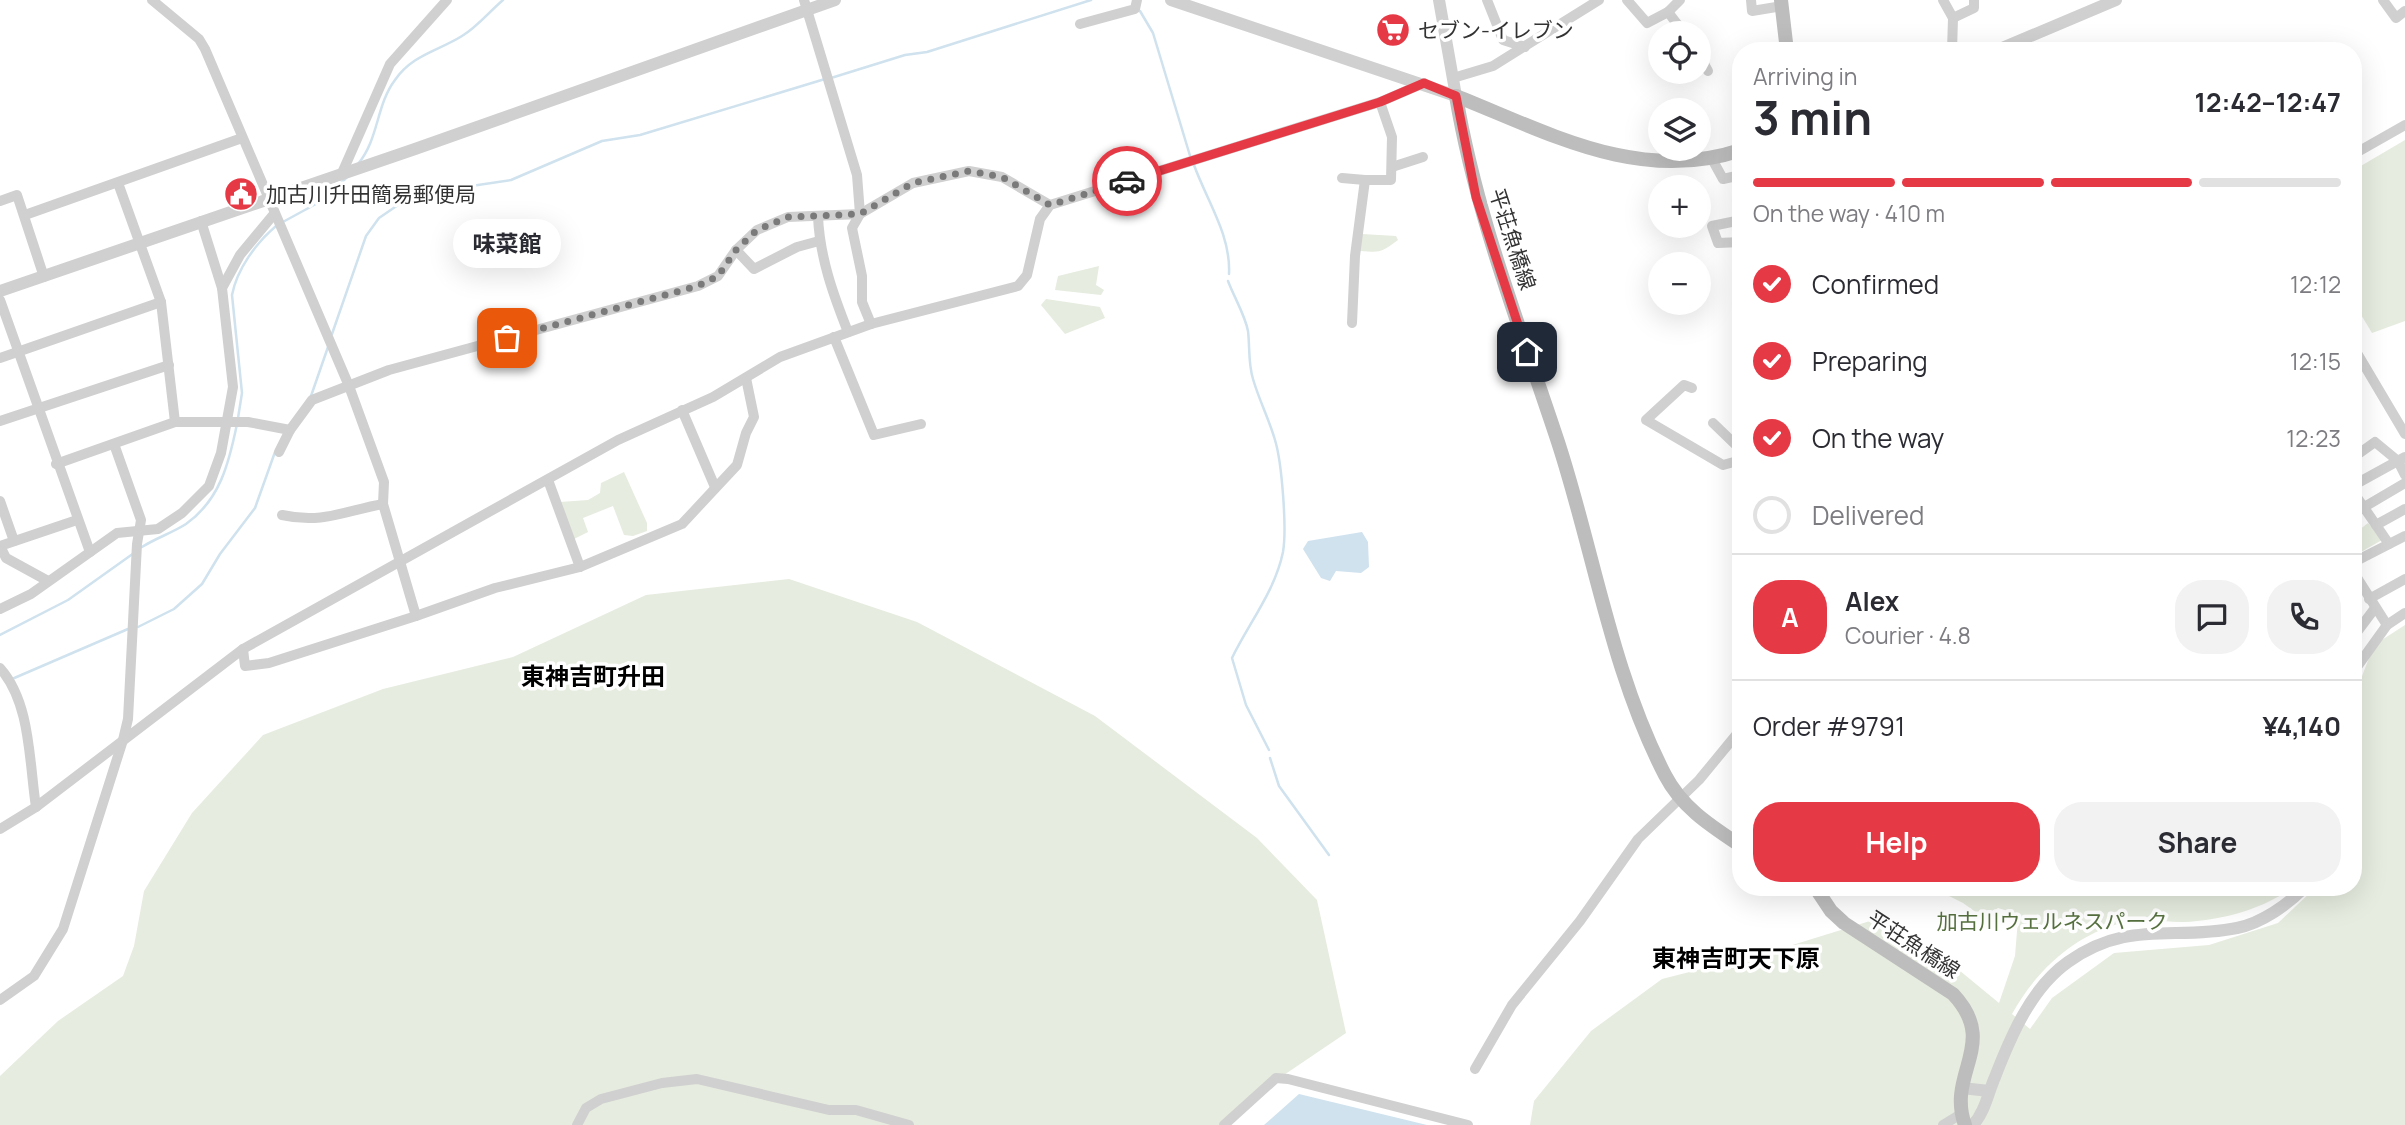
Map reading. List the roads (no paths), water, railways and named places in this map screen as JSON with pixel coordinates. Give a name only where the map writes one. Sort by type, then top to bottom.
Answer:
[{"type":"main road","points":[[1781,3],[1786,42]]},
{"type":"main road","points":[[1456,96],[1597,152],[1654,163],[1712,159],[1732,153]]},
{"type":"main road","name":"平荘魚橋線","points":[[1456,96],[1476,197],[1558,443],[1601,599],[1642,724],[1665,776],[1680,799],[1703,821],[1732,840]]},
{"type":"main road","name":"平荘魚橋線","points":[[1821,896],[1831,911],[1844,923],[1953,995],[1964,1006],[1974,1028],[1973,1047],[1962,1088],[1963,1119]]},
{"type":"street","points":[[152,0],[199,39],[326,331],[384,482],[383,504],[416,616]]},
{"type":"street","points":[[344,172],[390,64],[447,0]]},
{"type":"street","points":[[0,291],[367,164],[806,5],[835,0]]},
{"type":"street","points":[[1171,0],[1424,83],[1456,96]]},
{"type":"street","points":[[1439,0],[1456,96]]},
{"type":"street","points":[[1487,0],[1503,40],[1525,47]]},
{"type":"street","points":[[1452,78],[1493,66],[1599,0]]},
{"type":"street","points":[[1627,0],[1647,23],[1668,12],[1680,0]]},
{"type":"street","points":[[1751,0],[1752,11],[1781,3]]},
{"type":"street","points":[[1943,0],[1953,18],[1952,42]]},
{"type":"street","points":[[1953,18],[1974,8],[1974,0]]},
{"type":"street","points":[[2017,42],[2116,0]]},
{"type":"street","points":[[2383,0],[2396,18],[2405,10]]},
{"type":"street","points":[[1080,24],[1135,9],[1136,3]]},
{"type":"street","points":[[806,5],[857,175],[860,214],[852,229],[862,276],[862,302],[871,324]]},
{"type":"street","points":[[1668,12],[1675,21]]},
{"type":"street","points":[[0,829],[36,807],[243,649],[618,440],[682,410],[780,357],[871,324],[1017,286],[1027,275],[1040,219],[1050,205],[1380,102],[1424,83]]},
{"type":"street","points":[[1342,178],[1391,180],[1392,137],[1380,102]]},
{"type":"street","points":[[2362,149],[2405,125]]},
{"type":"street","points":[[24,215],[242,138]]},
{"type":"street","points":[[1392,167],[1423,157]]},
{"type":"street","points":[[1712,159],[1723,179],[1732,177]]},
{"type":"street","points":[[279,452],[285,428],[312,400],[388,370],[698,286],[718,276],[736,250],[757,230],[788,217],[860,214],[913,183],[969,171],[1002,177],[1050,205]]},
{"type":"street","points":[[1348,315],[1365,180]]},
{"type":"street","points":[[118,183],[162,302],[174,422]]},
{"type":"street","points":[[0,201],[17,195],[44,276]]},
{"type":"street","points":[[222,288],[240,256],[274,214]]},
{"type":"street","points":[[818,217],[819,242],[829,285],[848,332]]},
{"type":"street","points":[[0,609],[48,582],[117,533],[158,529],[182,513],[209,486],[228,424],[233,387],[222,288],[201,221]]},
{"type":"street","points":[[1732,222],[1712,226],[1718,243],[1732,242]]},
{"type":"street","points":[[736,250],[754,269],[797,247],[819,242]]},
{"type":"street","points":[[0,300],[56,464],[90,552]]},
{"type":"street","points":[[0,358],[162,302]]},
{"type":"street","points":[[834,337],[874,435],[921,424]]},
{"type":"street","points":[[2362,361],[2405,434]]},
{"type":"street","points":[[0,421],[169,365]]},
{"type":"street","points":[[243,649],[245,666],[269,663],[416,616],[495,587],[580,568],[682,524],[737,465],[754,417],[746,377]]},
{"type":"street","points":[[1692,388],[1684,385],[1646,420],[1723,465],[1732,462]]},
{"type":"street","points":[[682,410],[715,487]]},
{"type":"street","points":[[56,464],[174,422],[244,422],[285,428]]},
{"type":"street","points":[[1713,423],[1732,441]]},
{"type":"street","points":[[2362,451],[2375,442],[2401,459],[2405,475]]},
{"type":"street","points":[[0,1000],[34,976],[63,929],[128,719],[141,520],[114,444]]},
{"type":"street","points":[[2362,481],[2401,459]]},
{"type":"street","points":[[548,480],[580,568]]},
{"type":"street","points":[[2362,508],[2405,484]]},
{"type":"street","points":[[0,501],[15,541]]},
{"type":"street","points":[[282,515],[305,520],[383,504]]},
{"type":"street","points":[[2376,525],[2405,509]]},
{"type":"street","points":[[2362,513],[2376,525],[2389,544]]},
{"type":"street","points":[[48,582],[6,558],[0,546],[77,520]]},
{"type":"street","points":[[2362,558],[2405,536]]},
{"type":"street","points":[[2362,621],[2372,603],[2405,579]]},
{"type":"street","points":[[2362,588],[2387,625]]},
{"type":"street","points":[[2362,660],[2387,625],[2405,613]]},
{"type":"street","points":[[3,671],[15,688],[36,807]]},
{"type":"street","points":[[1475,1069],[1512,1005],[1580,921],[1638,839],[1680,799],[1732,739]]},
{"type":"street","points":[[1973,1125],[2033,1000],[2052,974],[2079,955],[2118,937],[2137,933],[2239,928],[2277,911],[2294,896]]},
{"type":"street","points":[[1224,1125],[1276,1078],[1468,1125]]},
{"type":"street","points":[[577,1125],[586,1108],[601,1099],[662,1083],[697,1079],[829,1110],[856,1110],[909,1125]]},
{"type":"street","points":[[1962,1088],[1989,1091]]},
{"type":"street","points":[[1943,1125],[1963,1119]]},
{"type":"water","points":[[1362,532],[1368,542],[1369,567],[1361,573],[1336,571],[1330,581],[1321,578],[1303,549],[1308,541]]},
{"type":"water","points":[[1299,1094],[1427,1125],[1264,1125]]},
{"type":"waterway","points":[[358,164],[370,144],[384,100],[402,72],[417,59],[467,32],[503,0]]},
{"type":"waterway","points":[[831,78],[905,55],[927,52],[1091,0]]},
{"type":"waterway","points":[[1140,11],[1153,33],[1191,159]]},
{"type":"waterway","points":[[332,334],[366,236],[379,218],[398,205],[451,189],[511,180],[602,141],[640,135],[825,79]]},
{"type":"waterway","points":[[1194,165],[1222,232],[1229,260],[1229,274]]},
{"type":"waterway","points":[[281,223],[325,199],[347,177]]},
{"type":"waterway","points":[[238,418],[242,393],[232,295],[248,257],[276,226]]},
{"type":"waterway","points":[[1228,281],[1247,325],[1251,373],[1275,440],[1283,496],[1284,542],[1279,566],[1268,593],[1232,658],[1246,705],[1269,750]]},
{"type":"waterway","points":[[311,396],[328,347]]},
{"type":"waterway","points":[[142,547],[186,524],[207,504],[221,480],[237,424]]},
{"type":"waterway","points":[[138,627],[174,609],[202,584],[220,554],[255,508],[275,452]]},
{"type":"waterway","points":[[0,635],[68,600],[134,553]]},
{"type":"waterway","points":[[12,679],[128,629]]},
{"type":"waterway","points":[[1270,758],[1279,786],[1329,855]]},
{"type":"place","name":"セブン-イレブン","points":[[1393,30]]},
{"type":"place","name":"加古川升田簡易郵便局","points":[[241,194]]},
{"type":"place","name":"味菜館","points":[[507,338]]},
{"type":"district","name":"東神吉町升田","points":[[593,675]]},
{"type":"district","name":"東神吉町天下原","points":[[1736,957]]},
{"type":"park label","name":"加古川ウェルネスパーク","points":[[2052,921]]}]
